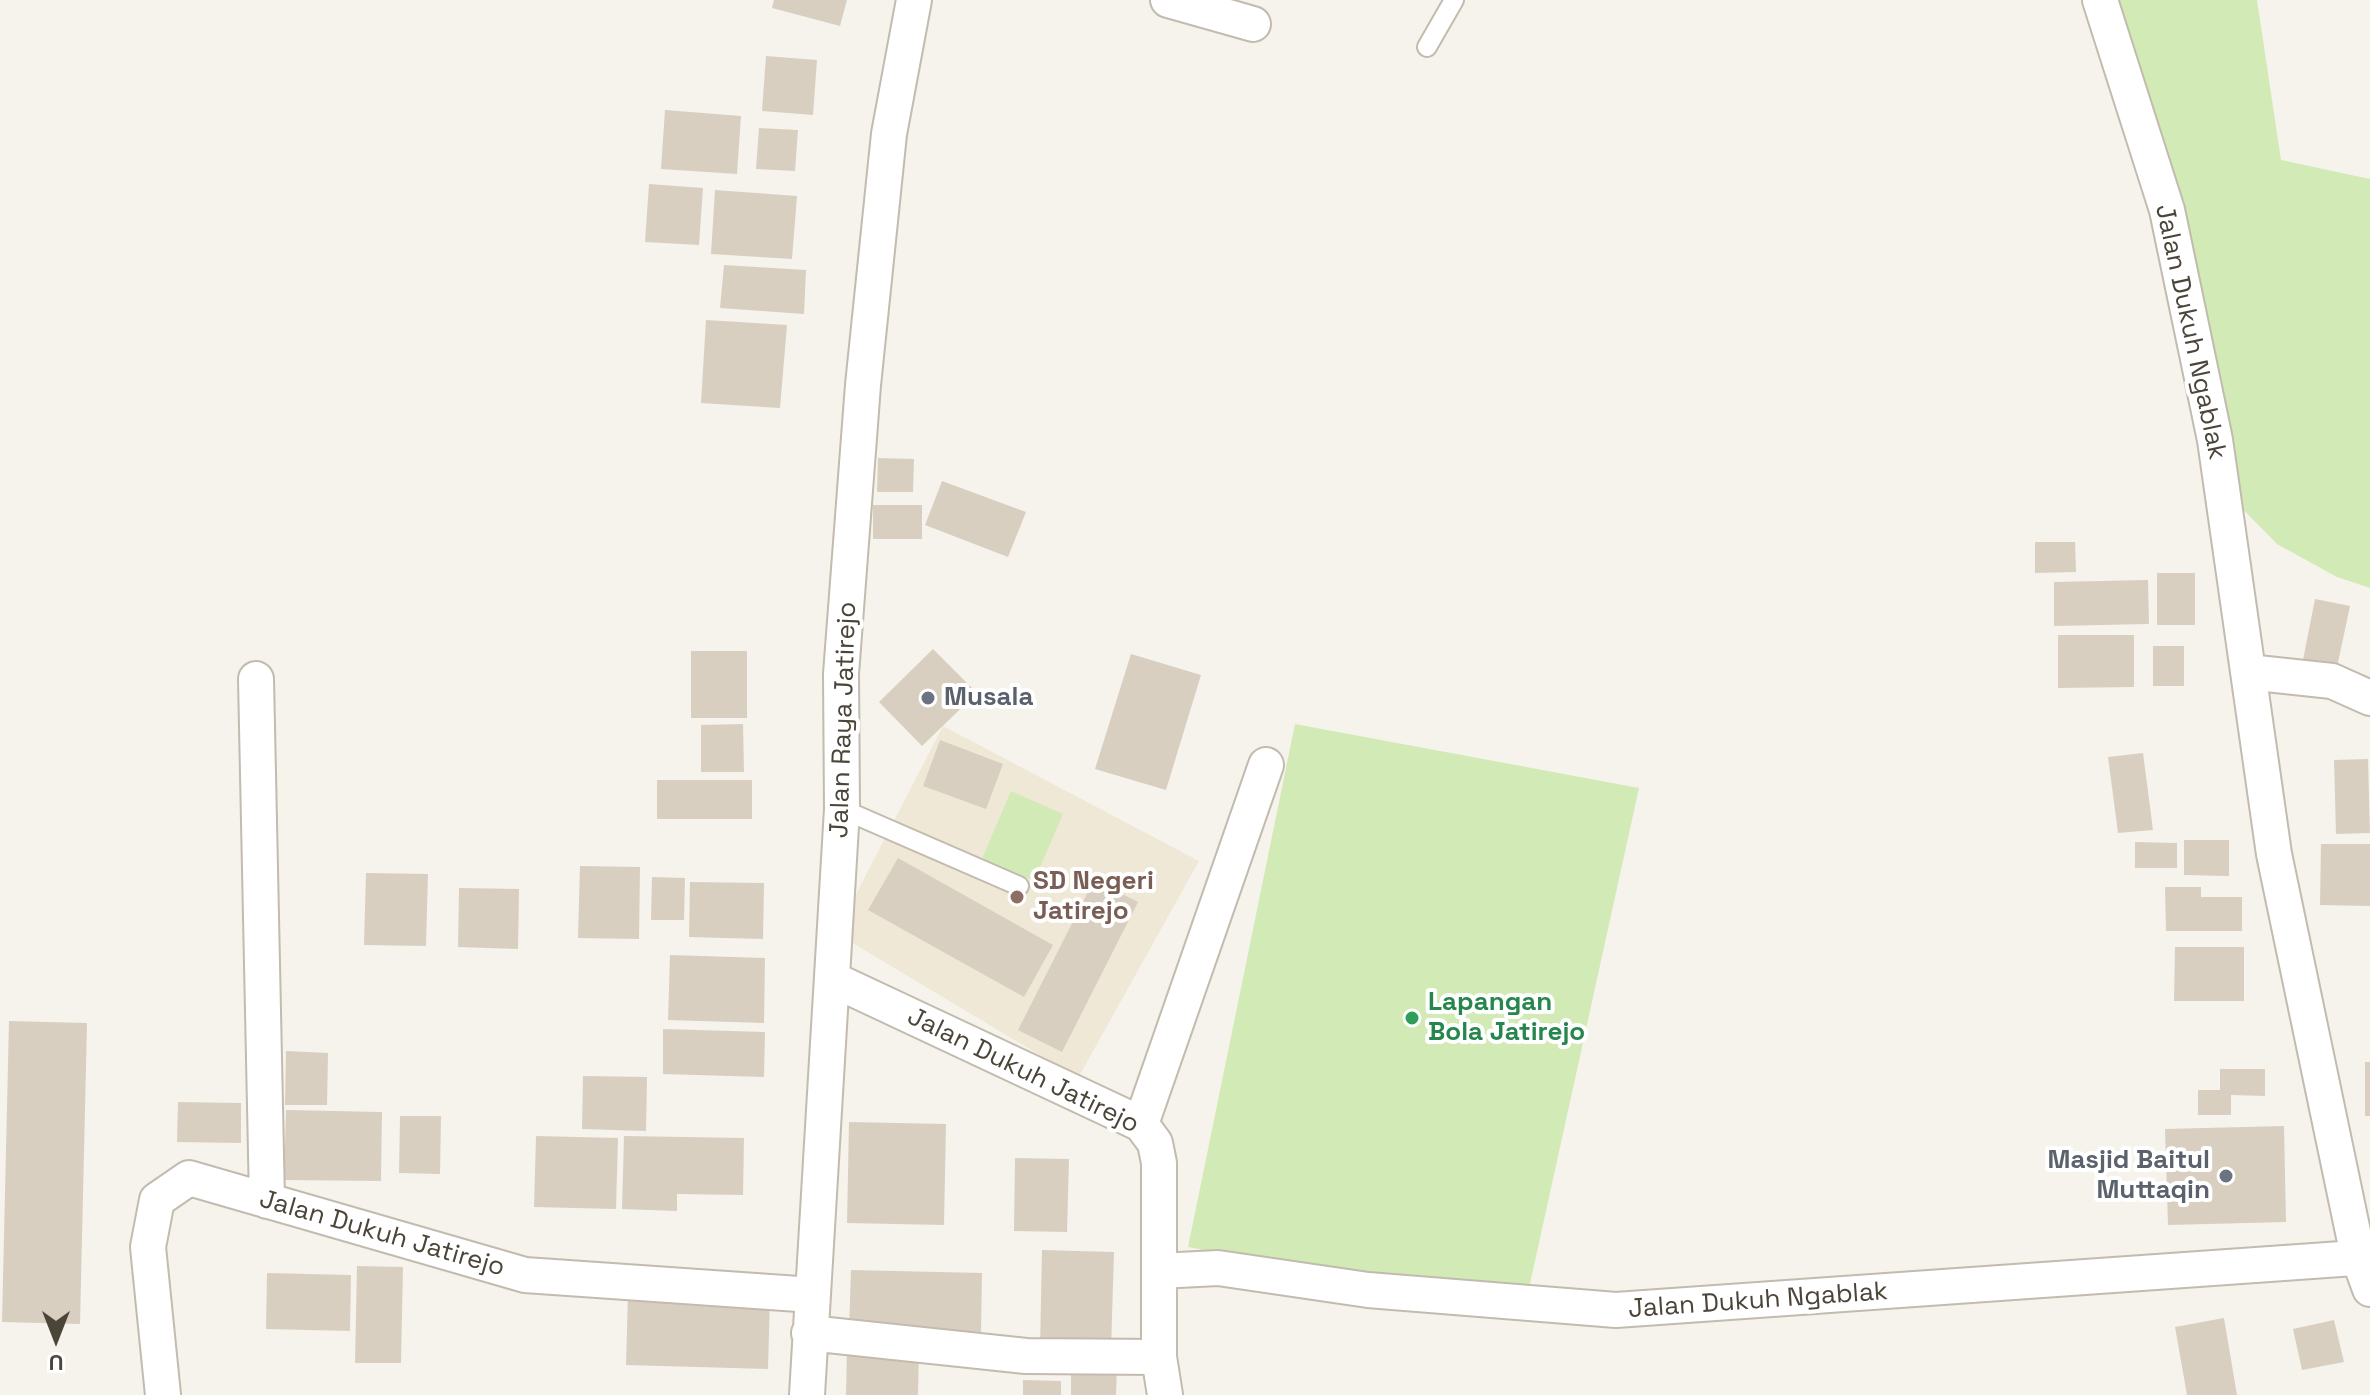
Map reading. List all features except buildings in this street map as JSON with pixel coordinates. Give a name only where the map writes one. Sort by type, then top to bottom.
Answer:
[{"type":"street","name":"Jalan Raya Jatirejo","points":[[807,1395],[842,809],[841,674],[863,385],[889,134],[914,0]]},
{"type":"street","points":[[1168,0],[1253,24]]},
{"type":"street","name":"Jalan Dukuh Ngablak","points":[[2100,0],[2167,210],[2215,440],[2274,854],[2370,1289]]},
{"type":"street","points":[[2248,672],[2332,681],[2370,698]]},
{"type":"street","points":[[256,679],[267,1201]]},
{"type":"street","points":[[1141,1124],[1266,765]]},
{"type":"street","name":"Jalan Dukuh Jatirejo","points":[[832,979],[1141,1124],[1155,1143],[1159,1163],[1159,1357],[1165,1395]]},
{"type":"street","name":"Jalan Dukuh Jatirejo","points":[[163,1395],[148,1247],[157,1200],[189,1178],[525,1275],[813,1295]]},
{"type":"street","name":"Jalan Dukuh Ngablak","points":[[1159,1271],[1218,1268],[1368,1290],[1616,1310],[2146,1275],[2364,1256]]},
{"type":"street","points":[[809,1333],[1026,1356],[1159,1357]]},
{"type":"lane","points":[[1427,47],[1454,0]]},
{"type":"lane","points":[[842,809],[1019,886]]},
{"type":"shaded area","name":"SD Negeri Jatirejo","points":[[943,726],[1199,861],[1078,1078],[836,933]]},
{"type":"green space","points":[[2097,0],[2257,0],[2281,160],[2370,179],[2370,588],[2337,577],[2277,544],[2227,493]]},
{"type":"green space","name":"Lapangan Bola Jatirejo","points":[[1295,724],[1639,788],[1524,1311],[1188,1247]]},
{"type":"green space","points":[[1011,791],[1063,814],[1034,881],[982,859]]},
{"type":"place","name":"Musala","points":[[928,698]]},
{"type":"place","name":"SD Negeri Jatirejo","points":[[1017,897]]},
{"type":"place","name":"Lapangan Bola Jatirejo","points":[[1412,1018]]},
{"type":"place","name":"Masjid Baitul Muttaqin","points":[[2226,1176]]}]
